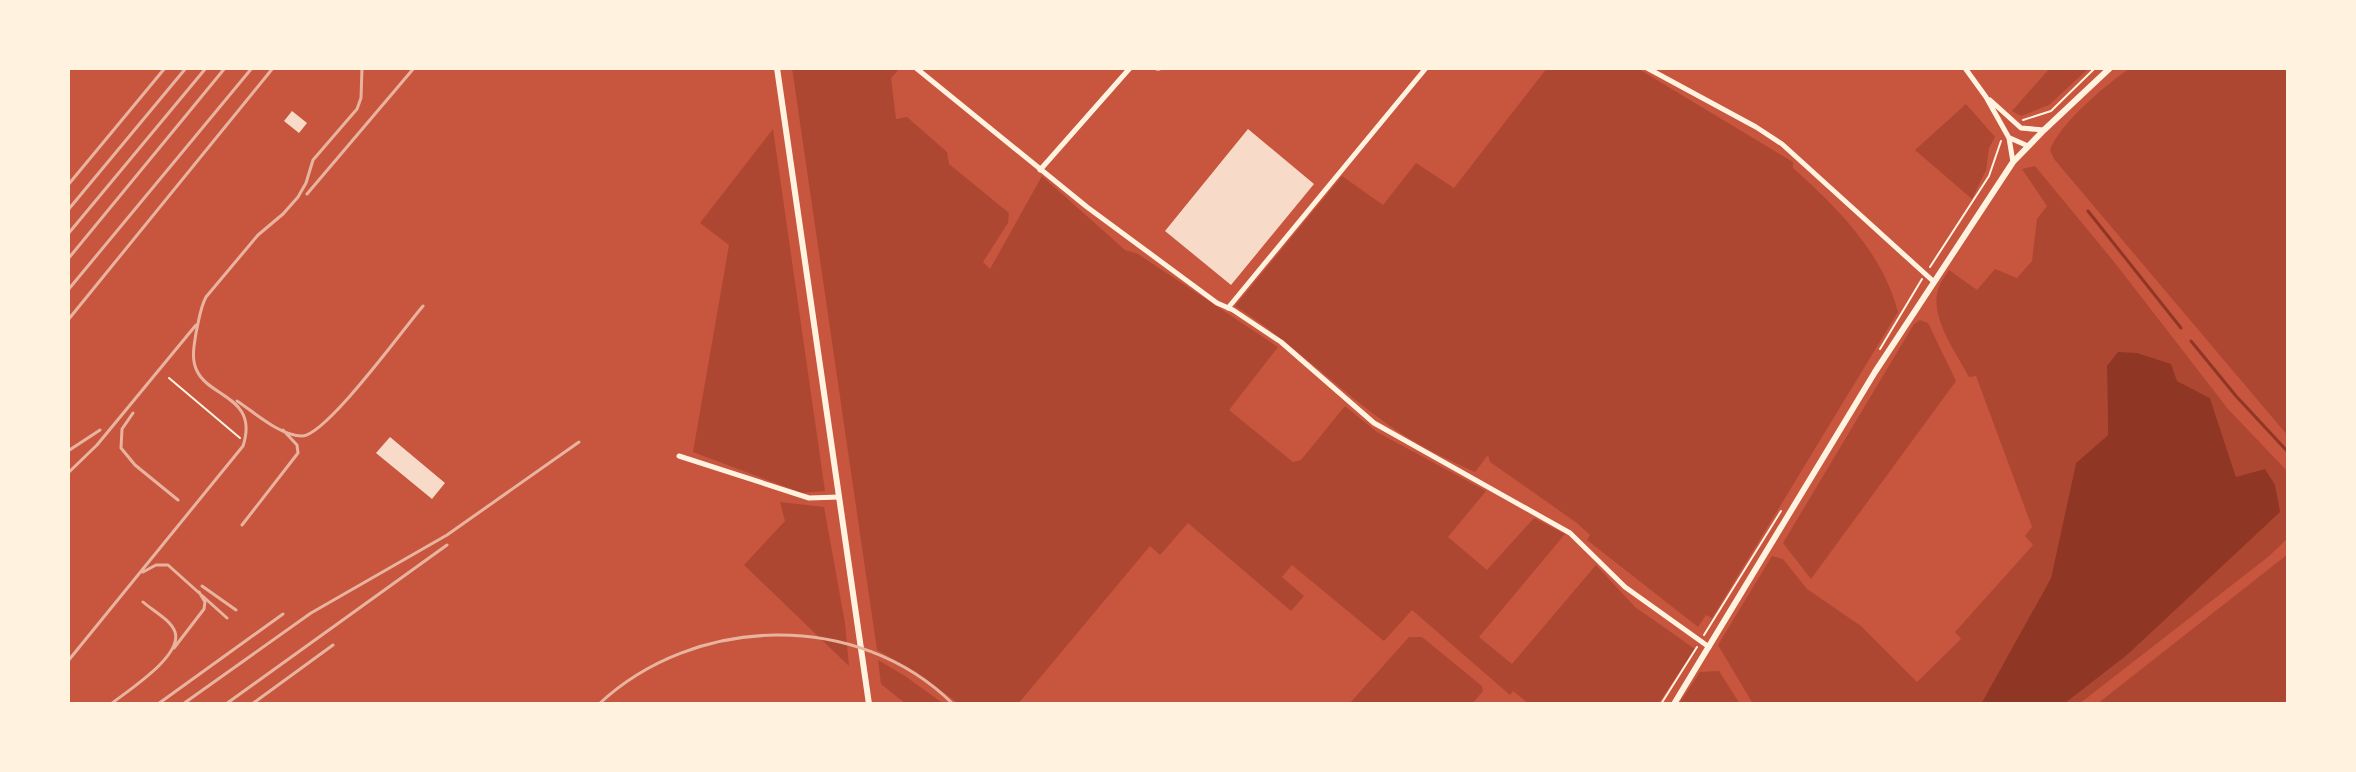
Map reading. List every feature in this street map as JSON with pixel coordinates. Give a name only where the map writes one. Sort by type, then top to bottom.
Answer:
[{"type":"street","points":[[777,68],[869,704]]},
{"type":"street","points":[[916,68],[1040,170],[1175,273],[1281,342],[1374,423],[1570,533],[1625,587],[1709,647]]},
{"type":"street","points":[[1040,170],[1130,68]]},
{"type":"street","points":[[1228,308],[1426,68]]},
{"type":"street","points":[[1647,68],[1782,144],[1933,281]]},
{"type":"street","points":[[1965,68],[2009,138],[2013,162]]},
{"type":"street","points":[[1674,704],[1875,372],[2013,162],[2110,68]]},
{"type":"street","points":[[1986,97],[2021,128],[2028,146]]},
{"type":"street","points":[[2021,128],[2044,130]]},
{"type":"street","points":[[2009,138],[2028,146]]},
{"type":"street","points":[[679,456],[802,497],[839,497]]},
{"type":"lane","points":[[169,378],[240,438]]},
{"type":"shaded area","points":[[792,68],[900,68],[891,78],[896,119],[907,117],[947,152],[949,164],[1009,213],[1008,223],[983,262],[990,269],[1042,176],[1125,250],[1138,254],[1278,347],[1229,410],[1293,462],[1301,460],[1345,406],[1377,432],[1486,491],[1448,537],[1487,570],[1534,518],[1565,534],[1479,637],[1512,664],[1596,565],[1635,607],[1695,649],[1658,704],[1529,704],[1513,691],[1510,695],[1412,610],[1384,641],[1292,565],[1282,577],[1304,596],[1291,611],[1188,523],[1160,555],[1150,546],[1018,704],[959,704],[916,672],[877,650]]},
{"type":"shaded area","points":[[1547,68],[1637,68],[1793,162],[1793,168],[1842,215],[1870,251],[1891,290],[1898,312],[1712,618],[1706,615],[1698,627],[1587,540],[1590,535],[1577,523],[1490,462],[1488,455],[1475,472],[1416,443],[1235,306],[1342,176],[1383,205],[1416,163],[1454,188]]},
{"type":"shaded area","points":[[2050,68],[2089,68],[2049,105],[2021,116],[2012,111]]},
{"type":"shaded area","points":[[2130,68],[2288,68],[2288,436],[2054,159],[2050,150],[2073,117]]},
{"type":"shaded area","points":[[1966,104],[1995,137],[1989,148],[1986,170],[1972,199],[1915,150]]},
{"type":"shaded area","points":[[773,129],[825,491],[802,493],[693,452],[729,245],[700,223]]},
{"type":"shaded area","points":[[2035,166],[2228,409],[2288,472],[2288,538],[2268,557],[2079,704],[2064,704],[2127,655],[2236,477],[2210,398],[2177,381],[2107,366],[2108,435],[2076,463],[2051,578],[1981,704],[1753,704],[1718,645],[1772,556],[1783,559],[1807,589],[1861,626],[1917,682],[1961,639],[1955,632],[2033,545],[2025,536],[2032,527],[1976,376],[1969,377],[1951,345],[1940,322],[1937,298],[1949,270],[1977,290],[1995,269],[2017,278],[2032,261],[2037,219],[2047,206],[2022,169]]},
{"type":"shaded area","points":[[1920,320],[1928,323],[1956,381],[1811,579],[1783,543],[1914,324]]},
{"type":"shaded area","points":[[2118,352],[2137,353],[2171,364],[2177,381],[2210,398],[2236,477],[2265,469],[2275,485],[2280,512],[2127,655],[2064,704],[1981,704],[2051,578],[2076,463],[2108,435],[2107,366]]},
{"type":"shaded area","points":[[780,502],[824,507],[845,623],[849,666],[744,565],[785,521]]},
{"type":"shaded area","points":[[2288,554],[2288,704],[2097,704]]},
{"type":"shaded area","points":[[1409,637],[1422,637],[1482,686],[1483,691],[1472,704],[1349,704]]},
{"type":"shaded area","points":[[878,660],[944,704],[906,704],[881,684]]},
{"type":"shaded area","points":[[1719,671],[1740,704],[1679,704],[1700,672]]},
{"type":"building","points":[[292,111],[307,123],[299,133],[284,121]]},
{"type":"building","points":[[1248,129],[1314,184],[1231,285],[1165,231]]},
{"type":"building","points":[[390,437],[445,483],[432,499],[376,453]]},
{"type":"waterway","points":[[2088,211],[2181,328]]},
{"type":"waterway","points":[[2191,341],[2288,452]]},
{"type":"railway","points":[[68,185],[165,68]]},
{"type":"railway","points":[[68,210],[186,68]]},
{"type":"railway","points":[[68,234],[206,68]]},
{"type":"railway","points":[[68,259],[225,68]]},
{"type":"railway","points":[[68,290],[252,68]]},
{"type":"railway","points":[[68,320],[273,68]]},
{"type":"railway","points":[[68,661],[243,446],[246,430],[239,408],[203,380],[195,366],[194,348],[202,305],[258,235],[298,197],[313,160],[357,109],[361,98],[362,68]]},
{"type":"railway","points":[[307,194],[414,68]]},
{"type":"railway","points":[[237,401],[285,432],[302,436],[313,431],[346,401],[423,306]]},
{"type":"railway","points":[[68,473],[97,445],[196,325]]},
{"type":"railway","points":[[133,413],[122,429],[121,448],[135,465],[178,500]]},
{"type":"railway","points":[[68,451],[100,430]]},
{"type":"railway","points":[[242,525],[298,453],[297,445],[283,430]]},
{"type":"railway","points":[[183,704],[311,613],[447,535],[579,442]]},
{"type":"railway","points":[[226,704],[447,545]]},
{"type":"railway","points":[[143,572],[156,565],[168,565],[227,618]]},
{"type":"railway","points":[[202,586],[236,610]]},
{"type":"railway","points":[[174,648],[204,609],[205,602],[199,592]]},
{"type":"railway","points":[[111,704],[152,672],[171,652],[175,641],[175,632],[170,623],[143,602]]},
{"type":"railway","points":[[158,704],[283,614]]},
{"type":"railway","points":[[599,704],[638,675],[681,653],[727,640],[776,635],[824,639],[871,651],[914,673],[953,704]]},
{"type":"railway","points":[[252,704],[333,645]]}]
